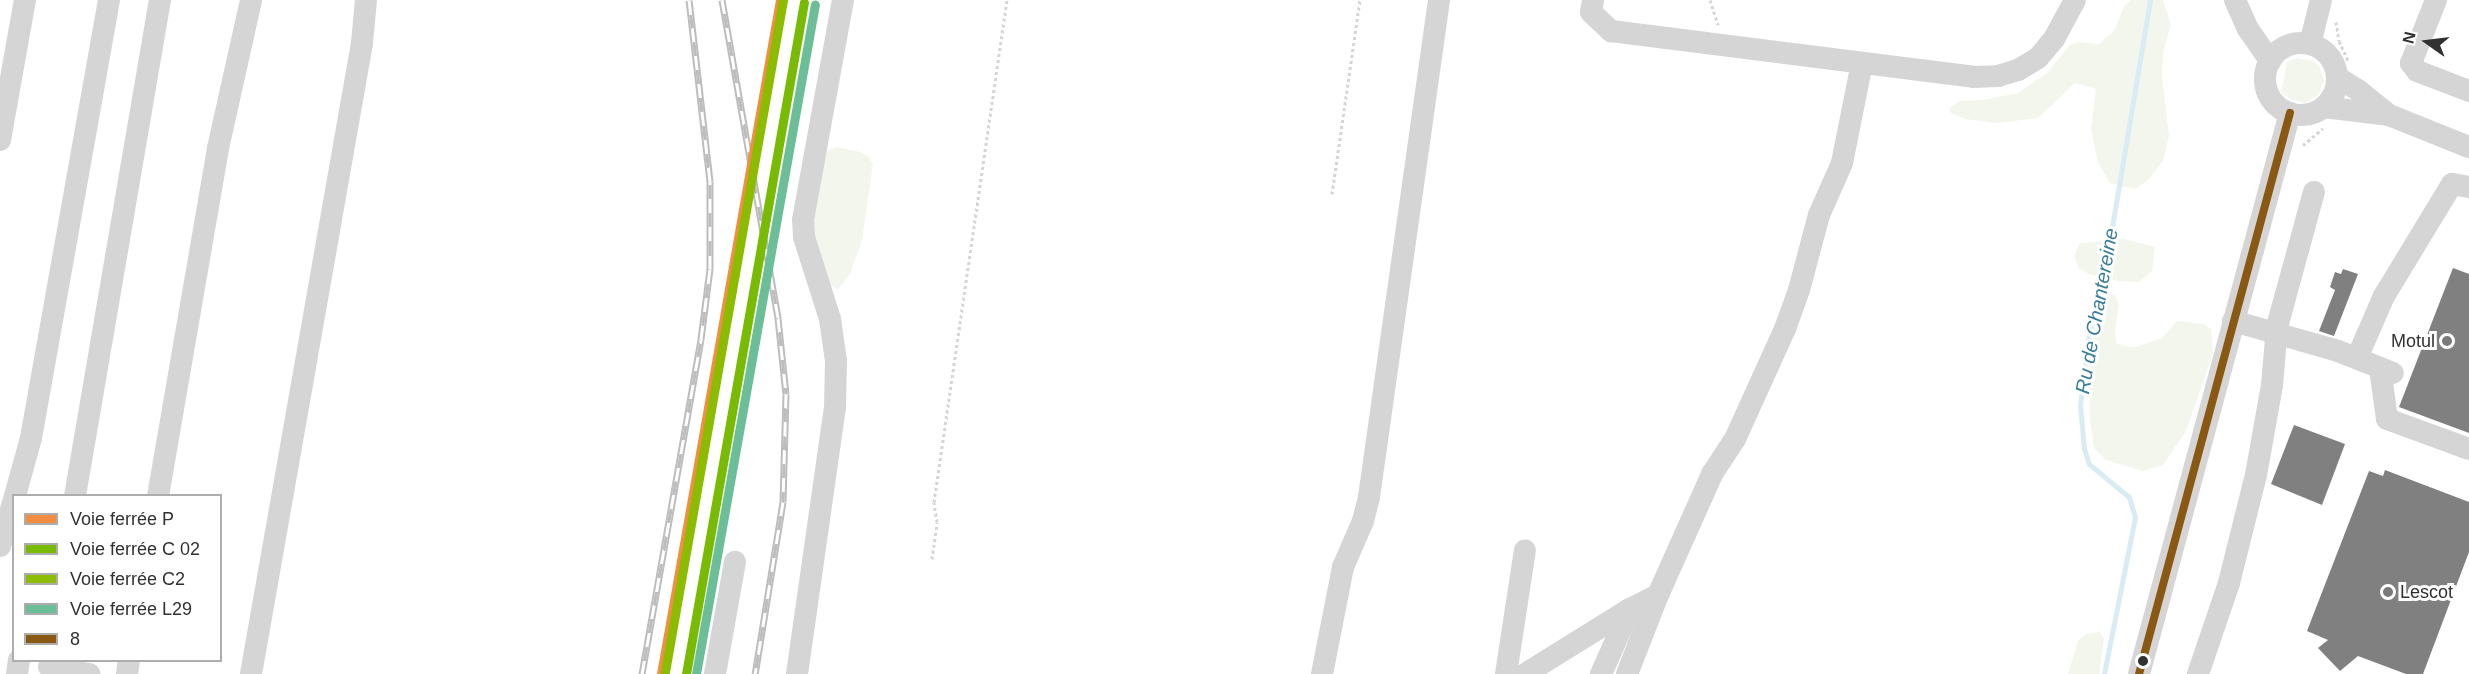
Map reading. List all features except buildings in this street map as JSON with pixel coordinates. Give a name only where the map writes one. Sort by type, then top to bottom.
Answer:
[{"type":"street","points":[[0,140],[25,0]]},
{"type":"street","points":[[15,494],[32,438],[109,0]]},
{"type":"street","points":[[75,494],[160,0]]},
{"type":"street","points":[[158,494],[218,148],[251,0]]},
{"type":"street","points":[[251,674],[362,43],[366,0]]},
{"type":"street","points":[[798,674],[835,408],[836,361],[830,319],[804,237],[803,220],[843,0]]},
{"type":"street","points":[[1322,674],[1343,567],[1363,521],[1369,497],[1439,0]]},
{"type":"street","points":[[1593,0],[1591,12],[1611,31],[1973,77],[1998,76],[2018,70],[2038,58],[2054,39],[2075,0]]},
{"type":"street","points":[[2235,0],[2248,29],[2270,61]]},
{"type":"street","points":[[2310,44],[2321,0]]},
{"type":"street","points":[[2436,0],[2411,63],[2417,71],[2469,91]]},
{"type":"street","points":[[2389,115],[2358,90],[2329,56],[2310,44],[2287,46],[2270,61],[2266,71],[2267,92],[2272,101],[2289,113],[2302,115],[2324,107],[2389,115],[2469,147]]},
{"type":"street","points":[[1627,674],[1658,595],[1712,474],[1735,439],[1792,310],[1819,215],[1842,163],[1862,63]]},
{"type":"street","points":[[2324,107],[2344,72]]},
{"type":"street","points":[[2139,674],[2289,113]]},
{"type":"street","points":[[2357,358],[2384,296],[2452,184],[2469,187]]},
{"type":"street","points":[[2198,674],[2229,583],[2256,475],[2272,386],[2276,332],[2314,192]]},
{"type":"street","points":[[2233,321],[2357,358],[2386,371],[2386,419],[2469,449]]},
{"type":"street","points":[[0,546],[12,504]]},
{"type":"street","points":[[1506,674],[1525,550]]},
{"type":"street","points":[[715,674],[735,562]]},
{"type":"street","points":[[1525,674],[1630,609],[1658,595]]},
{"type":"street","points":[[1581,674],[1605,665],[1630,609]]},
{"type":"street","points":[[49,667],[89,674]]},
{"type":"path","points":[[932,559],[937,522],[934,502],[1007,0]]},
{"type":"path","points":[[1332,194],[1360,0]]},
{"type":"path","points":[[2336,21],[2344,72]]},
{"type":"shaded area","points":[[2131,0],[2163,0],[2171,24],[2163,54],[2162,76],[2169,136],[2163,161],[2148,180],[2135,189],[2110,183],[2098,162],[2091,130],[2096,89],[2075,83],[2038,118],[1996,123],[1965,119],[1951,113],[1949,108],[1961,101],[1984,100],[2018,93],[2047,73],[2070,45],[2079,42],[2099,44],[2114,31],[2125,5]]},
{"type":"shaded area","points":[[2298,58],[2313,61],[2319,66],[2324,81],[2318,95],[2305,103],[2290,99],[2281,92],[2287,62]]},
{"type":"shaded area","points":[[836,147],[860,152],[869,157],[873,164],[862,240],[850,274],[838,289],[828,284],[804,231],[824,153]]},
{"type":"shaded area","points":[[2124,239],[2155,247],[2152,271],[2139,282],[2118,281],[2089,274],[2079,268],[2074,256],[2080,243]]},
{"type":"shaded area","points":[[2104,293],[2115,295],[2119,305],[2115,329],[2116,343],[2136,347],[2162,338],[2177,321],[2204,324],[2211,329],[2213,353],[2186,431],[2163,465],[2143,471],[2106,460],[2094,448],[2090,420],[2089,334],[2097,296]]},
{"type":"shaded area","points":[[2100,632],[2104,639],[2099,674],[2068,674],[2078,641],[2086,634]]},
{"type":"waterway","name":"Ru de Chantereine","points":[[2104,674],[2135,517],[2129,497],[2089,464],[2084,449],[2080,405],[2089,334],[2108,251],[2150,0]]},
{"type":"railway","points":[[642,674],[701,339],[710,269],[710,181],[689,0]]},
{"type":"railway","points":[[722,0],[778,318],[786,394],[783,502],[755,674]]},
{"type":"rail line","name":"P","points":[[661,674],[780,0]]},
{"type":"rail line","name":"C2","points":[[665,672],[783,0]]},
{"type":"rail line","name":"L29","points":[[696,674],[815,4]]},
{"type":"transit line","points":[[686,674],[804,2]]},
{"type":"transit line","name":"8","points":[[2139,674],[2290,113]]},
{"type":"place","name":"Motul","points":[[2447,341]]},
{"type":"place","name":"Lescot","points":[[2388,592]]}]
